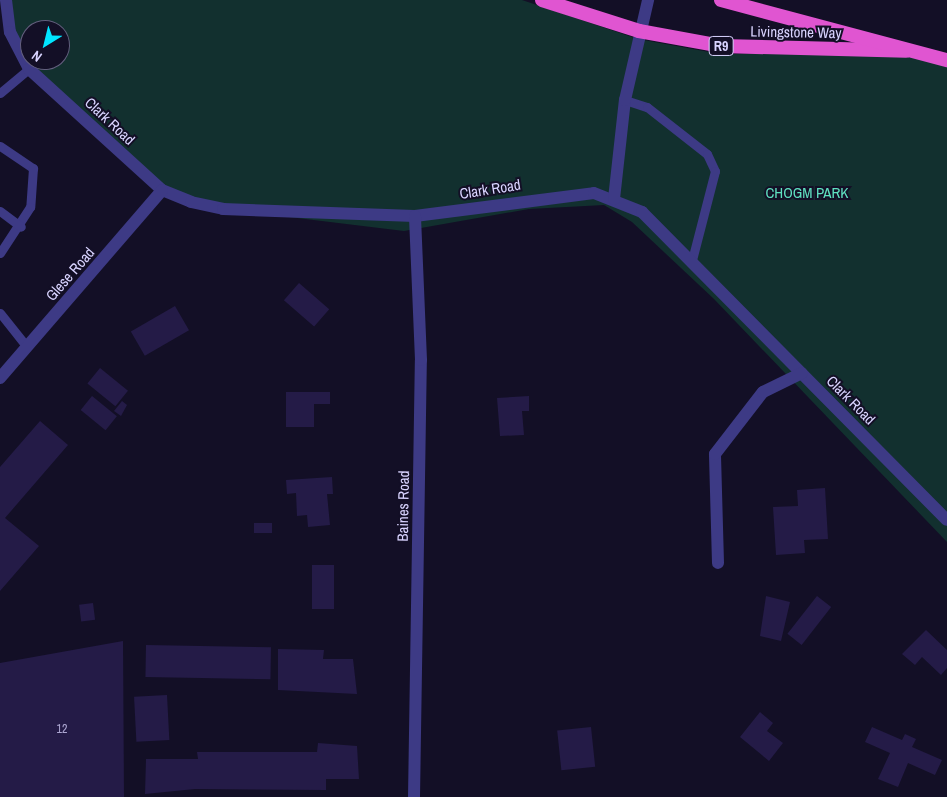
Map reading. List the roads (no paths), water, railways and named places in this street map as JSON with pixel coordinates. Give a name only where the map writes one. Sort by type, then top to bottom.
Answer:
[{"type":"highway","name":"Livingstone Way","points":[[542,0],[639,31],[721,46],[906,50]]},
{"type":"highway","name":"Livingstone Way","points":[[721,0],[796,17],[906,50],[947,60]]},
{"type":"street","name":"Clark Road","points":[[6,0],[10,32],[20,51]]},
{"type":"street","points":[[614,198],[624,100],[639,31],[648,0]]},
{"type":"street","name":"Clark Road","points":[[30,70],[162,190],[223,209],[415,216],[573,192],[614,198],[642,212],[692,260],[947,520]]},
{"type":"street","name":"Glese Road","points":[[0,378],[162,190]]},
{"type":"street","name":"Baines Road","points":[[414,797],[421,360],[415,216]]},
{"type":"street","points":[[718,563],[718,447],[763,392],[802,373]]},
{"type":"lane","points":[[0,93],[28,70]]},
{"type":"lane","points":[[624,100],[646,107],[699,148],[715,172],[692,260]]},
{"type":"lane","points":[[0,146],[33,168],[30,207],[21,227],[0,253]]},
{"type":"lane","points":[[0,211],[21,227]]},
{"type":"lane","points":[[0,313],[27,347]]},
{"type":"park label","name":"CHOGM PARK","points":[[807,193]]}]
